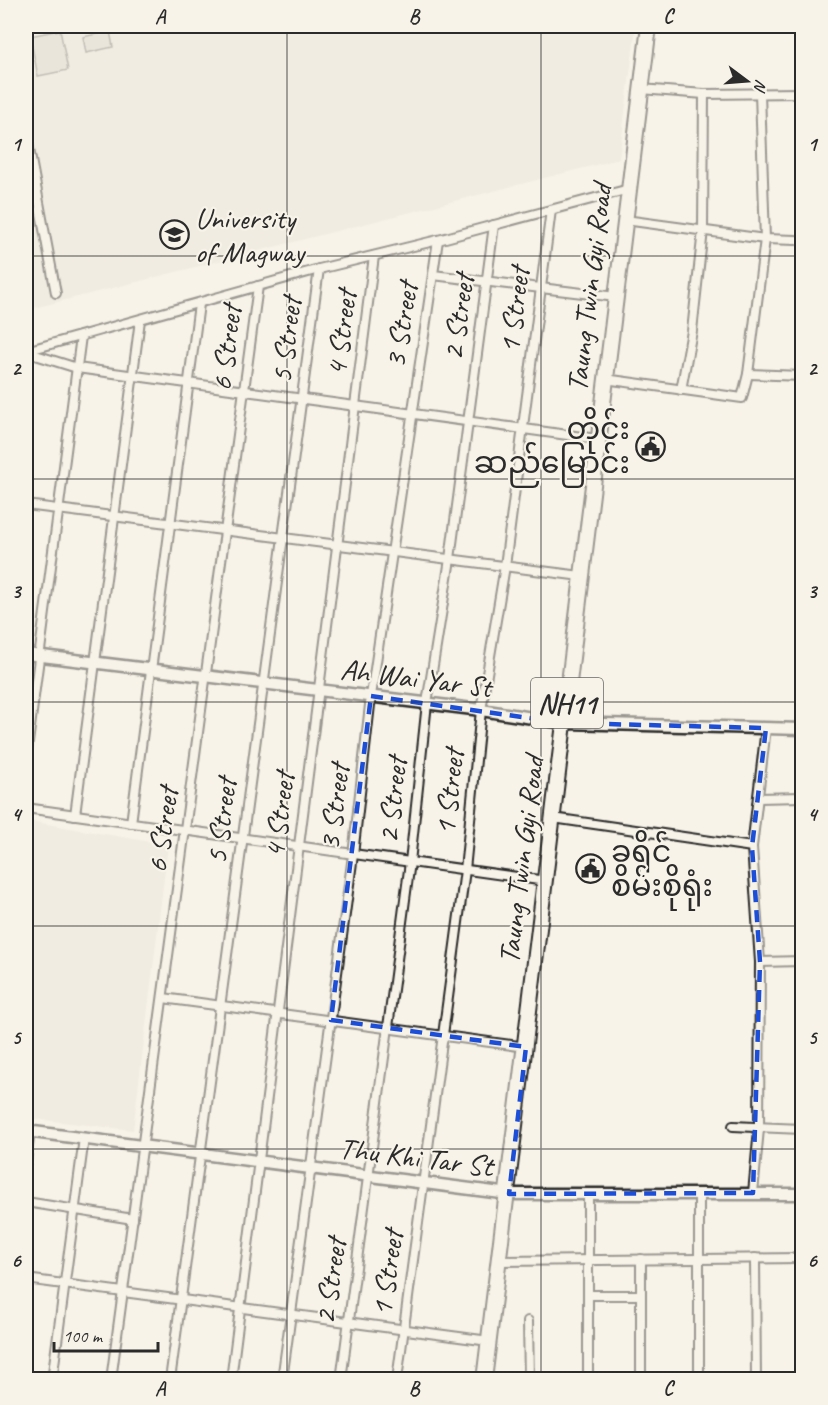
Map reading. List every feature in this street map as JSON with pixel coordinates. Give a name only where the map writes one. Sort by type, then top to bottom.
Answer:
[{"type":"highway","name":"Taung Twin Gyi Road","points":[[484,1380],[554,818],[580,576],[649,26]]},
{"type":"street","points":[[641,89],[704,94],[802,93]]},
{"type":"street","points":[[605,379],[742,399],[748,374],[765,239],[760,93]]},
{"type":"street","points":[[681,390],[692,331],[703,230],[704,94]]},
{"type":"street","points":[[26,133],[56,293]]},
{"type":"street","points":[[26,351],[319,269],[629,189]]},
{"type":"street","name":"1 Street","points":[[397,1380],[465,870],[482,710],[505,566],[551,210]]},
{"type":"street","points":[[626,220],[765,239],[796,240]]},
{"type":"street","name":"2 Street","points":[[341,1380],[410,862],[427,703],[450,560],[494,225]]},
{"type":"street","name":"3 Street","points":[[282,1380],[353,855],[371,696],[438,240]]},
{"type":"street","name":"4 Street","points":[[231,1380],[318,690],[357,406],[374,256]]},
{"type":"street","name":"5 Street","points":[[170,1380],[319,269]]},
{"type":"street","points":[[433,275],[616,297]]},
{"type":"street","name":"6 Street","points":[[111,1380],[258,286]]},
{"type":"street","points":[[130,823],[199,304]]},
{"type":"street","points":[[75,815],[140,320]]},
{"type":"street","points":[[26,758],[81,336]]},
{"type":"street","points":[[26,351],[77,368],[597,439]]},
{"type":"street","points":[[748,374],[802,376]]},
{"type":"street","points":[[26,506],[580,576]]},
{"type":"street","name":"Ah Wai Yar St","points":[[26,654],[482,710],[565,723],[802,729]]},
{"type":"street","points":[[753,1193],[759,1129],[760,962],[752,847],[766,728]]},
{"type":"street","points":[[758,798],[802,797]]},
{"type":"street","points":[[26,808],[546,882]]},
{"type":"street","points":[[554,818],[752,847]]},
{"type":"street","points":[[760,962],[802,961]]},
{"type":"street","points":[[163,998],[526,1047]]},
{"type":"street","points":[[733,1126],[759,1129],[802,1129]]},
{"type":"street","points":[[26,1162],[28,1131]]},
{"type":"street","name":"Thu Khi Tar St","points":[[28,1131],[508,1194],[802,1194]]},
{"type":"street","points":[[52,1380],[84,1138]]},
{"type":"street","points":[[588,1193],[588,1380]]},
{"type":"street","points":[[699,1193],[699,1380]]},
{"type":"street","points":[[26,1202],[133,1219]]},
{"type":"street","points":[[755,1258],[756,1380]]},
{"type":"street","points":[[500,1261],[802,1258]]},
{"type":"street","points":[[641,1259],[641,1380]]},
{"type":"street","points":[[26,1279],[489,1341]]},
{"type":"street","points":[[588,1294],[641,1295]]},
{"type":"street","points":[[528,1321],[529,1380]]},
{"type":"highlighted area","points":[[371,696],[565,723],[766,728],[752,847],[760,962],[753,1193],[509,1194],[526,1047],[331,1020]]},
{"type":"shaded area","name":"University of Magway","points":[[26,26],[636,26],[619,159],[26,310]]},
{"type":"shaded area","points":[[60,30],[68,70],[38,76],[30,36]]},
{"type":"shaded area","points":[[110,31],[113,47],[86,53],[83,37]]},
{"type":"shaded area","points":[[29,821],[168,845],[133,1130],[26,1118],[26,848]]},
{"type":"place","name":"University of Magway","points":[[174,235]]},
{"type":"place","name":"တိုင်း ဆည်မြောင်း","points":[[651,446]]},
{"type":"place","name":"ခရိုင် စိမ်းစိုရုံး","points":[[590,869]]}]
